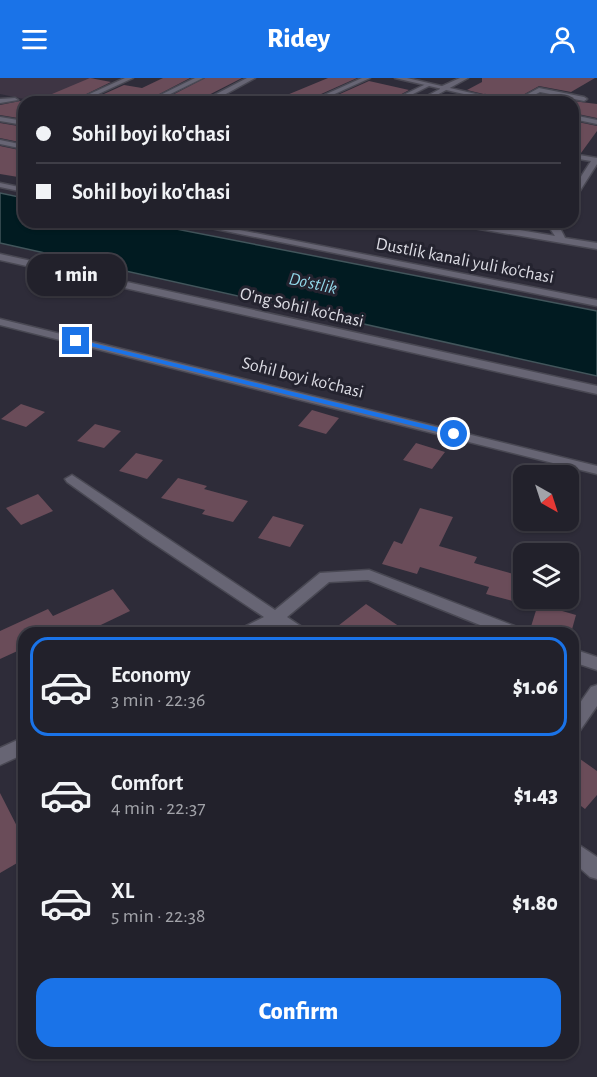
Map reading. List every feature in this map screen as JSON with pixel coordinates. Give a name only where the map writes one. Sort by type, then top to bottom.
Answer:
[{"type":"street","points":[[89,96],[130,78]]},
{"type":"street","points":[[162,96],[200,78]]},
{"type":"street","points":[[217,95],[252,78]]},
{"type":"street","points":[[326,96],[367,78]]},
{"type":"street","points":[[398,78],[480,96]]},
{"type":"street","points":[[429,96],[465,78]]},
{"type":"street","points":[[405,96],[429,85]]},
{"type":"street","points":[[528,96],[539,90],[569,96]]},
{"type":"street","points":[[217,95],[221,96]]},
{"type":"street","points":[[579,98],[584,99]]},
{"type":"street","points":[[0,100],[15,100]]},
{"type":"street","points":[[0,119],[18,122]]},
{"type":"street","points":[[579,120],[597,122]]},
{"type":"street","points":[[0,142],[18,146]]},
{"type":"street","points":[[579,157],[596,160],[579,186]]},
{"type":"street","points":[[0,185],[18,189]]},
{"type":"street","name":"Dustlik kanali yuli ko'chasi","points":[[216,228],[597,303]]},
{"type":"street","points":[[491,228],[597,246]]},
{"type":"street","points":[[556,228],[562,240]]},
{"type":"street","name":"O'ng Sohil ko'chasi","points":[[0,257],[597,390]]},
{"type":"street","name":"Sohil boyi ko'chasi","points":[[0,322],[597,470]]},
{"type":"street","points":[[72,479],[149,534],[290,627]]},
{"type":"street","points":[[258,627],[276,618],[325,577],[369,575],[501,627]]},
{"type":"street","points":[[579,657],[597,664]]},
{"type":"street","points":[[579,718],[597,692]]},
{"type":"street","points":[[0,757],[18,748]]},
{"type":"street","points":[[579,855],[597,870]]},
{"type":"shaded area","points":[[0,78],[95,78],[52,96],[18,98],[0,94]]},
{"type":"water","name":"Do'stlik","points":[[0,193],[18,197],[18,228],[171,228],[597,311],[597,376],[0,243]]},
{"type":"building","points":[[90,78],[111,82],[82,96],[47,96]]},
{"type":"building","points":[[163,78],[190,78],[156,96],[99,96],[124,85],[142,88]]},
{"type":"building","points":[[205,78],[242,78],[207,96],[170,96]]},
{"type":"building","points":[[328,78],[357,78],[317,96],[284,96]]},
{"type":"building","points":[[482,78],[595,78],[571,92],[539,86],[521,96],[492,96],[467,90],[482,82]]},
{"type":"building","points":[[369,81],[409,90],[398,96],[335,96]]},
{"type":"building","points":[[18,101],[18,118],[0,115],[0,105]]},
{"type":"building","points":[[579,102],[597,104],[597,118],[579,114]]},
{"type":"building","points":[[579,122],[597,126],[597,131],[579,153]]},
{"type":"building","points":[[0,123],[18,126],[18,142],[0,138]]},
{"type":"building","points":[[0,146],[18,150],[18,177],[0,174]]},
{"type":"building","points":[[21,404],[45,412],[26,427],[1,419]]},
{"type":"building","points":[[312,410],[339,418],[326,434],[298,426]]},
{"type":"building","points":[[95,424],[121,431],[104,448],[77,441]]},
{"type":"building","points":[[416,443],[445,452],[432,469],[403,460]]},
{"type":"building","points":[[136,453],[163,460],[147,479],[119,471]]},
{"type":"building","points":[[178,478],[207,486],[204,489],[248,501],[233,522],[202,514],[205,510],[161,498]]},
{"type":"building","points":[[38,494],[53,511],[21,525],[6,508]]},
{"type":"building","points":[[420,508],[453,517],[439,546],[477,557],[474,563],[513,574],[513,601],[486,594],[489,587],[420,567],[417,574],[382,564],[394,541],[402,544]]},
{"type":"building","points":[[273,516],[304,525],[290,547],[258,538]]},
{"type":"building","points":[[113,589],[130,611],[97,627],[18,627],[18,651],[0,659],[0,631],[48,609],[53,616]]},
{"type":"building","points":[[366,604],[400,627],[337,627]]},
{"type":"building","points":[[536,609],[555,609],[576,615],[573,627],[531,627]]},
{"type":"building","points":[[579,758],[597,771],[597,795],[585,809],[579,804]]},
{"type":"building","points":[[0,793],[18,828],[18,862],[0,873]]},
{"type":"route","points":[[76,341],[454,434]]}]
